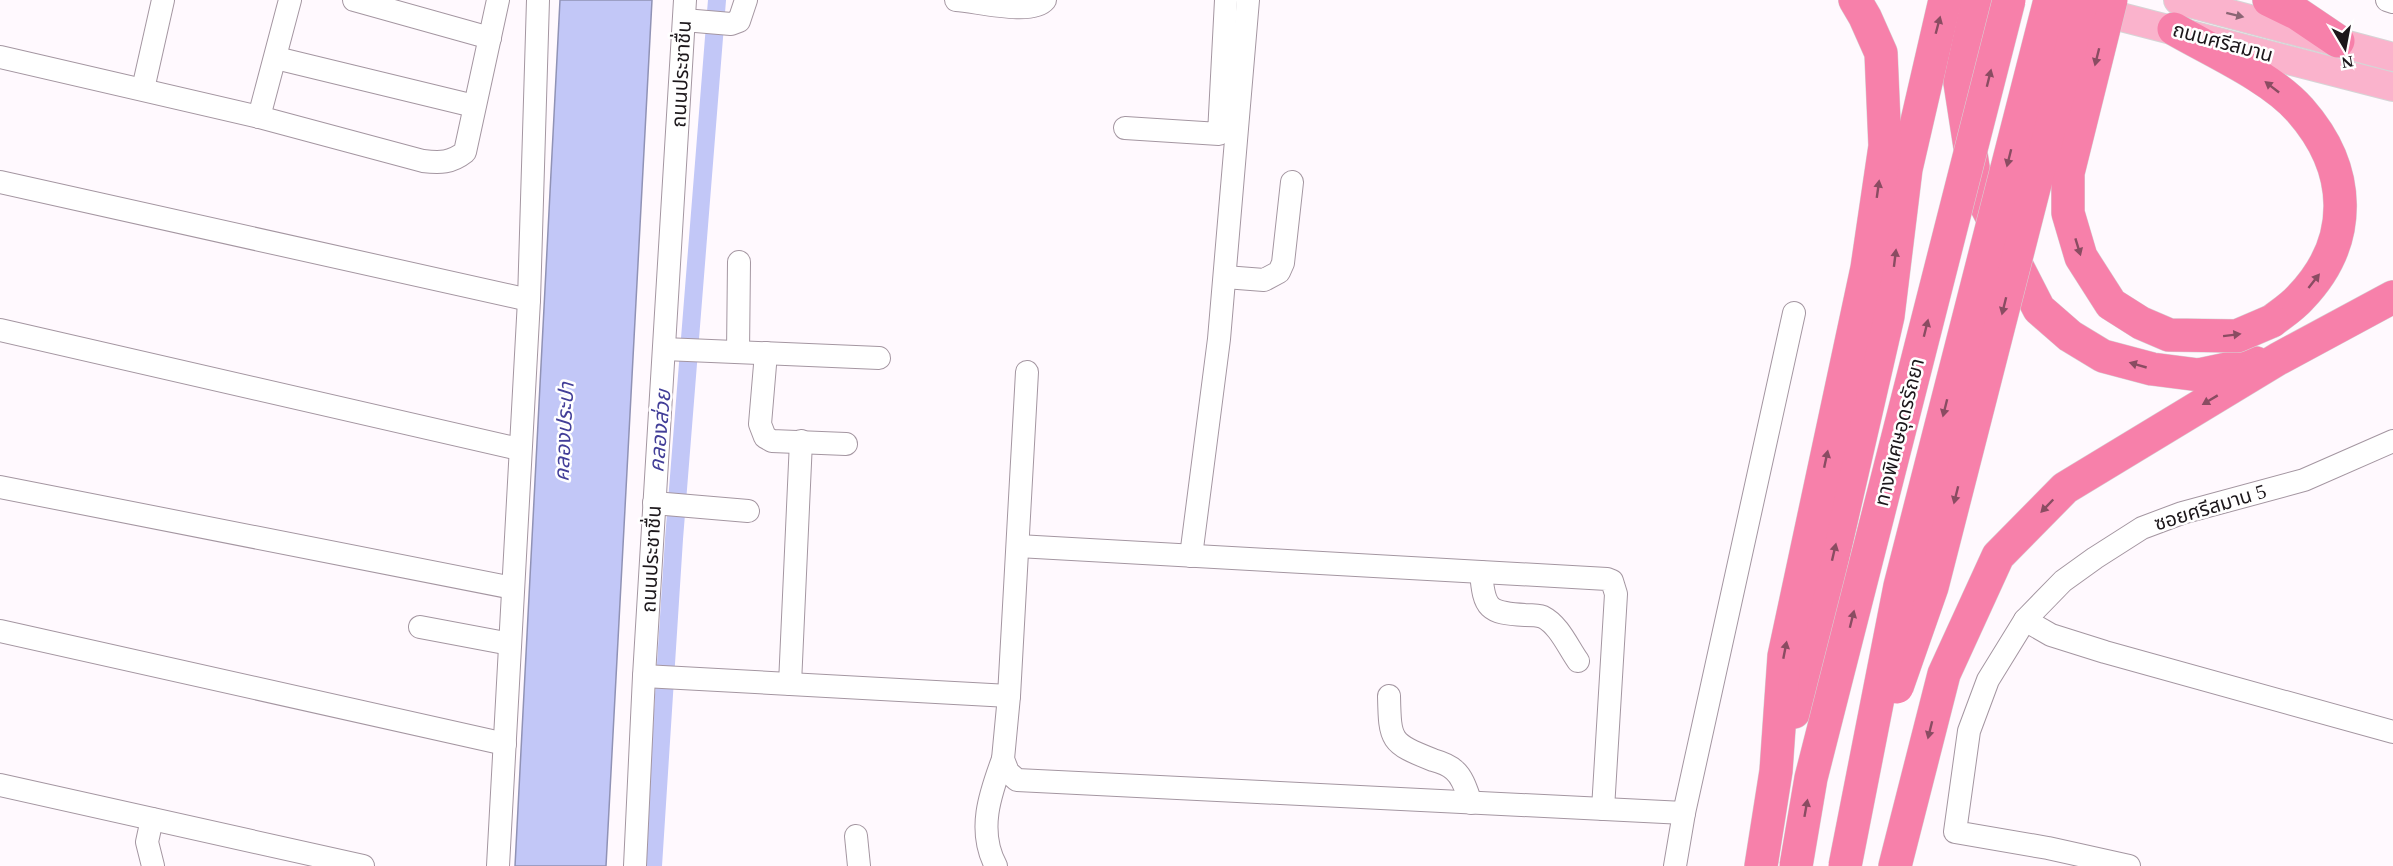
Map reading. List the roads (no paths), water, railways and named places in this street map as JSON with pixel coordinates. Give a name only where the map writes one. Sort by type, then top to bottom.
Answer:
[{"type":"highway","points":[[1761,866],[1776,771],[1784,656],[1867,268],[1885,146],[1881,54],[1855,0]]},
{"type":"highway","points":[[1776,771],[1809,661],[1888,316],[1906,169],[1945,0]]},
{"type":"highway","points":[[1978,0],[1960,83],[1976,186],[2039,309],[2070,336],[2103,356],[2152,369],[2199,375],[2278,359]]},
{"type":"highway","name":"ทางพิเศษอุดรรัถยา","points":[[1796,866],[1814,766],[2009,0]]},
{"type":"highway","points":[[2111,0],[2068,173],[2068,213],[2081,257],[2111,304],[2141,322],[2169,335],[2237,336],[2272,321],[2300,299],[2320,274],[2336,243],[2341,212],[2338,181],[2325,147],[2300,110],[2268,83],[2176,15]]},
{"type":"highway","points":[[2269,0],[2298,14],[2338,41]]},
{"type":"highway","name":"ทางพิเศษอุดรรัถยา","points":[[1845,866],[1900,586],[2063,1]]},
{"type":"highway","points":[[1895,866],[1944,674],[1998,556],[2065,488],[2278,359],[2393,297]]},
{"type":"main road","name":"ถนนศรีสมาน","points":[[2063,1],[2176,15],[2338,41],[2382,54]]},
{"type":"main road","name":"ถนนศรีสมาน","points":[[2176,15],[2364,80],[2393,87]]},
{"type":"main road","points":[[2364,80],[2382,54]]},
{"type":"street","points":[[143,89],[163,0]]},
{"type":"street","points":[[259,117],[290,0]]},
{"type":"street","points":[[354,0],[489,38]]},
{"type":"street","points":[[0,57],[259,117],[423,161],[442,163],[455,160],[465,152],[498,0]]},
{"type":"street","points":[[498,866],[519,449],[529,300],[538,0]]},
{"type":"street","points":[[698,17],[732,24],[739,21],[746,0]]},
{"type":"street","points":[[959,0],[1028,9],[1042,4],[1045,0]]},
{"type":"street","points":[[1125,128],[1219,134],[1226,0]]},
{"type":"street","points":[[1191,556],[1220,339],[1248,0]]},
{"type":"street","points":[[2387,0],[2393,2]]},
{"type":"street","name":"ถนนประชาชื่น","points":[[635,866],[658,677],[698,17]]},
{"type":"street","points":[[276,58],[474,106]]},
{"type":"street","points":[[0,182],[529,300]]},
{"type":"street","points":[[1225,277],[1264,280],[1279,272],[1283,263],[1292,182]]},
{"type":"street","points":[[738,352],[739,262]]},
{"type":"street","points":[[1675,866],[1684,813],[1794,312]]},
{"type":"street","points":[[0,330],[519,449]]},
{"type":"street","points":[[679,349],[879,358]]},
{"type":"street","points":[[765,353],[760,424],[765,437],[772,441],[846,444]]},
{"type":"street","points":[[996,866],[986,843],[986,823],[992,790],[1003,759],[1009,696],[1027,372]]},
{"type":"street","points":[[790,684],[801,441]]},
{"type":"street","name":"ซอยศรีสมาน 5","points":[[2046,857],[1955,832],[1969,731],[1988,680],[2025,620],[2063,581],[2142,528],[2182,513],[2304,480],[2393,441]]},
{"type":"street","points":[[0,487],[513,588]]},
{"type":"street","points":[[669,505],[748,511]]},
{"type":"street","points":[[1018,546],[1612,581],[1616,594],[1603,809]]},
{"type":"street","points":[[1481,572],[1485,602],[1490,609],[1505,614],[1545,618],[1554,625],[1578,661]]},
{"type":"street","points":[[2025,620],[2051,635],[2105,652],[2393,732]]},
{"type":"street","points":[[420,627],[510,644]]},
{"type":"street","points":[[0,631],[505,744]]},
{"type":"street","points":[[658,677],[1009,696]]},
{"type":"street","points":[[1389,696],[1392,736],[1404,748],[1454,769],[1460,776],[1471,802]]},
{"type":"street","points":[[1003,759],[1008,772],[1017,780],[1684,813]]},
{"type":"street","points":[[0,784],[363,866]]},
{"type":"street","points":[[152,819],[147,842],[153,866]]},
{"type":"street","points":[[856,836],[858,866]]},
{"type":"street","points":[[2046,857],[2129,866]]},
{"type":"water","name":"คลองประปา","points":[[560,0],[652,0],[606,866],[515,866]]},
{"type":"waterway","name":"คลองส่วย","points":[[653,866],[674,539],[717,0]]}]
